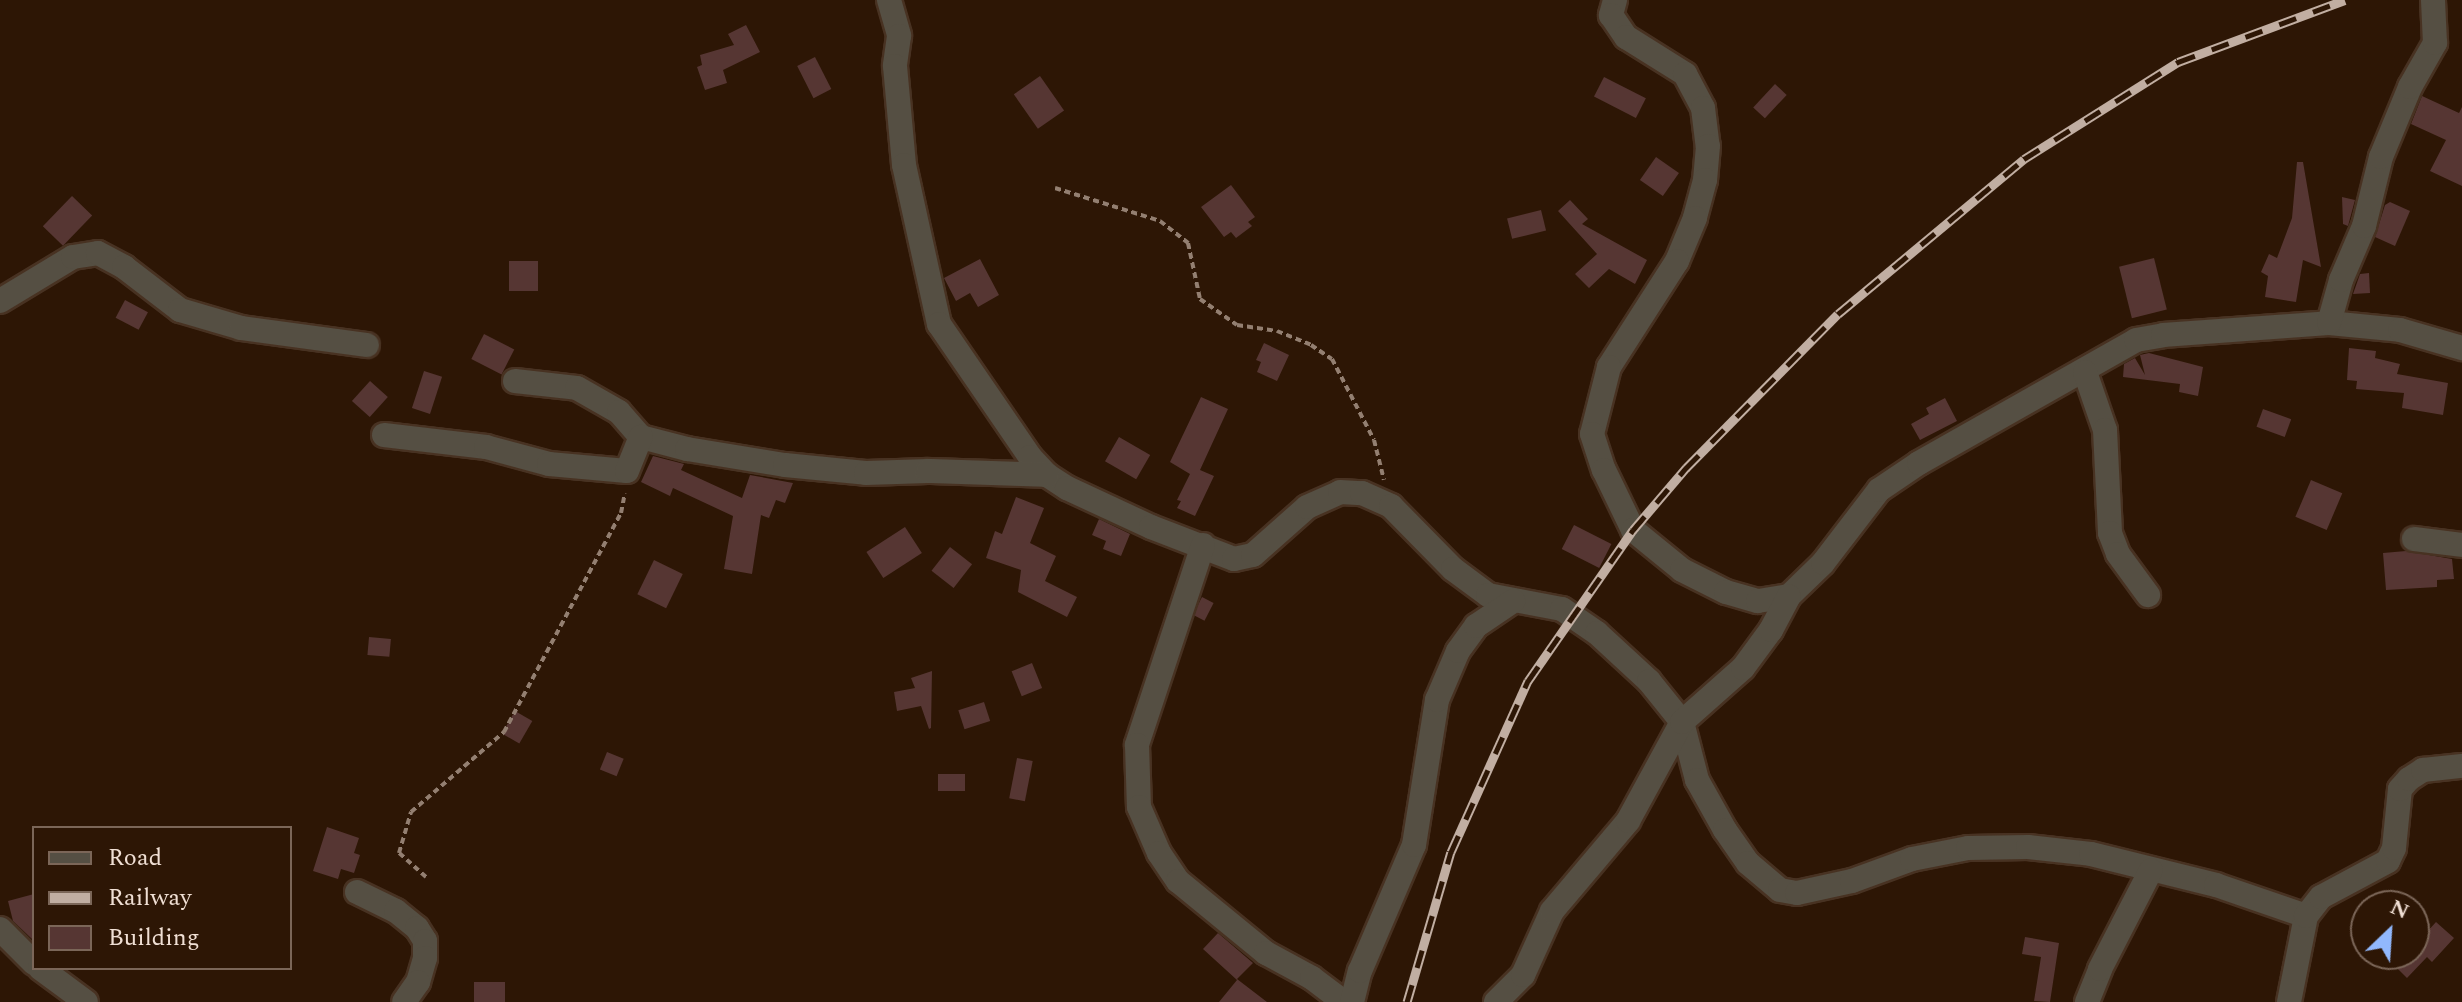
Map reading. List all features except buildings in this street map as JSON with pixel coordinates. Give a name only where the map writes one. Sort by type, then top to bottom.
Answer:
[{"type":"street","points":[[889,0],[899,36],[895,66],[904,165],[939,324],[1006,423],[1047,475]]},
{"type":"street","points":[[2329,323],[2341,280],[2364,226],[2381,157],[2410,87],[2435,43],[2433,0]]},
{"type":"street","points":[[1608,5],[1626,37],[1685,74],[1703,108],[1708,146],[1705,180],[1695,218],[1677,261],[1609,367],[1592,434],[1604,470],[1633,530],[1682,570],[1726,592],[1758,601],[1789,596]]},
{"type":"street","points":[[0,301],[73,257],[98,253],[124,267],[180,310],[241,328],[367,345]]},
{"type":"street","points":[[1496,1002],[1523,975],[1552,911],[1628,821],[1682,722],[1743,668],[1771,630],[1789,596],[1823,563],[1879,490],[1919,463],[2085,372],[2107,354],[2136,340],[2163,335],[2329,323],[2400,330],[2462,348]]},
{"type":"street","points":[[2085,372],[2105,430],[2110,533],[2118,554],[2148,595]]},
{"type":"street","points":[[515,381],[577,388],[619,412],[641,437],[785,465],[866,473],[928,471],[1047,475],[1151,527],[1234,559],[1253,555],[1307,507],[1340,492],[1362,493],[1391,506],[1453,569],[1488,595],[1562,609],[1649,681],[1682,722],[1697,780],[1725,830],[1748,863],[1780,890],[1797,893],[1852,881],[1912,859],[1968,848],[2028,847],[2091,854],[2216,885],[2306,916]]},
{"type":"street","points":[[384,435],[486,447],[549,464],[627,471],[641,437]]},
{"type":"street","points":[[2414,539],[2462,545]]},
{"type":"street","points":[[1203,545],[1137,745],[1139,807],[1159,853],[1178,881],[1266,953],[1312,978],[1344,1002]]},
{"type":"street","points":[[1352,1002],[1360,971],[1414,845],[1437,700],[1458,651],[1476,626],[1513,601]]},
{"type":"street","points":[[2289,1002],[2306,916],[2321,897],[2388,861],[2394,848],[2396,804],[2400,789],[2409,779],[2423,770],[2462,766]]},
{"type":"street","points":[[2087,1002],[2100,969],[2151,870]]},
{"type":"street","points":[[357,892],[396,911],[417,928],[425,941],[425,958],[418,982],[404,1002]]},
{"type":"street","points":[[0,929],[32,961]]},
{"type":"street","points":[[42,970],[81,1001]]},
{"type":"path","points":[[1055,188],[1160,221],[1188,243],[1200,299],[1237,325],[1277,331],[1311,345],[1332,359],[1374,440],[1391,506]]},
{"type":"path","points":[[426,877],[399,853],[411,812],[504,732],[621,513],[627,471]]},
{"type":"railway","points":[[1407,1002],[1451,852],[1528,681],[1633,530],[1686,468],[1838,314],[2024,159],[2178,62],[2345,0]]}]
